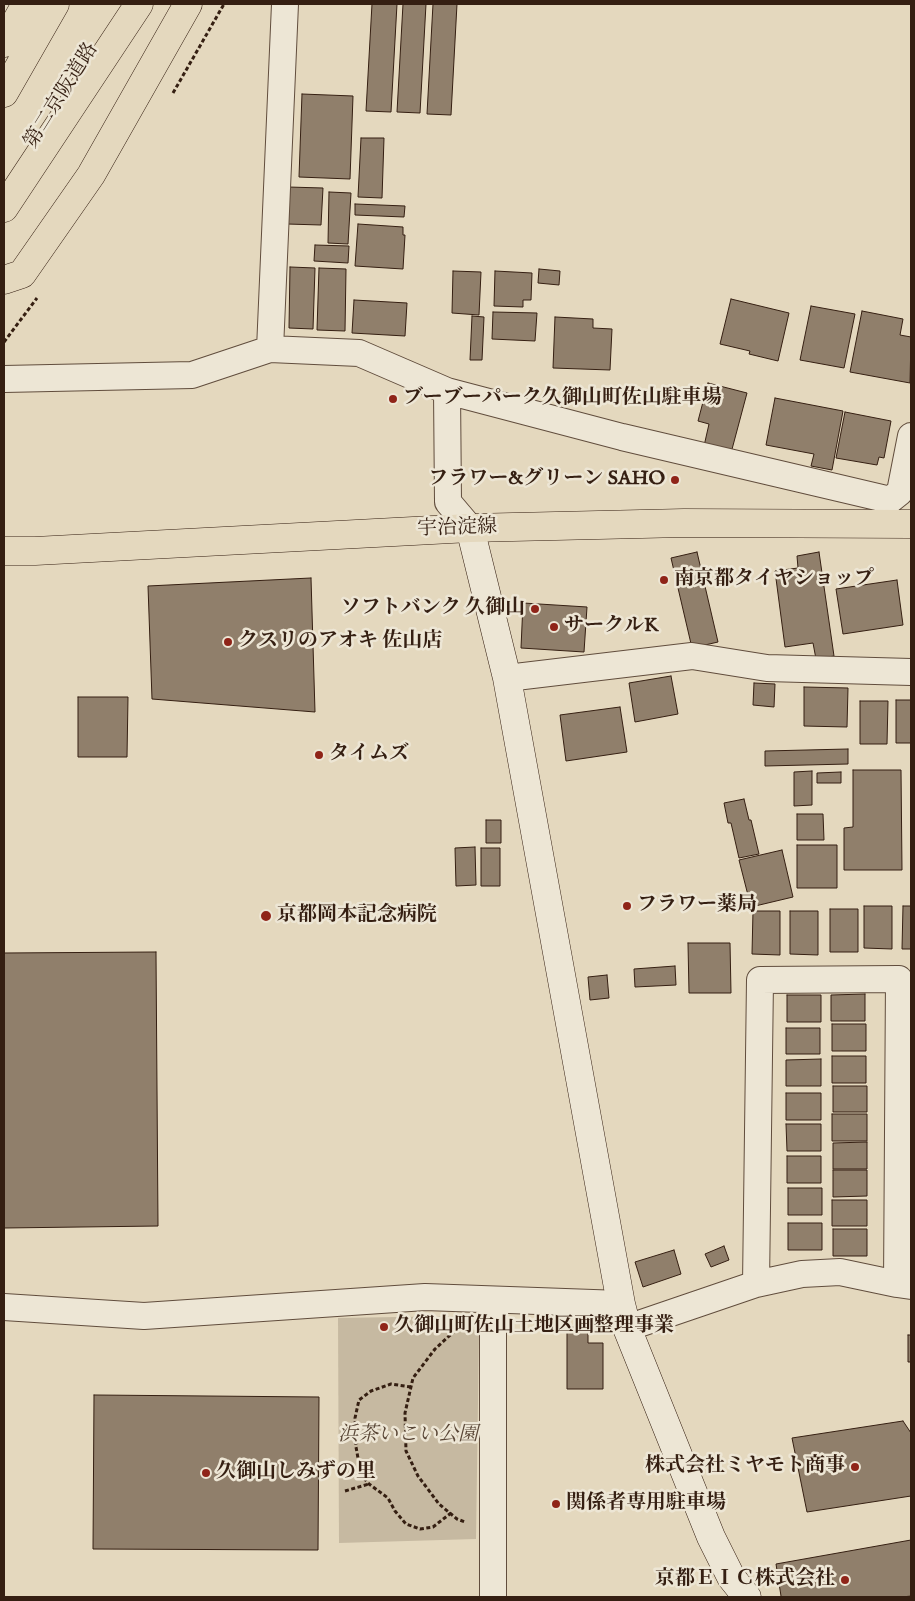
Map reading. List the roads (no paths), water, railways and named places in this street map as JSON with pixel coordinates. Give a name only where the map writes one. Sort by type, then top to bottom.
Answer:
[{"type":"main road","points":[[4,43],[26,4]]},
{"type":"main road","points":[[4,92],[55,4]]},
{"type":"main road","name":"第二京阪道路","points":[[4,187],[38,137],[118,4]]},
{"type":"main road","points":[[4,208],[139,4]]},
{"type":"main road","points":[[4,280],[22,274],[91,175],[188,4]]},
{"type":"main road","name":"宇治淀線","points":[[4,551],[35,551],[470,528],[897,516]]},
{"type":"street","points":[[270,349],[285,4]]},
{"type":"street","points":[[10,370],[192,375],[270,349],[359,352],[447,390],[622,437],[897,516],[911,436]]},
{"type":"street","points":[[447,390],[448,502],[470,528],[507,678],[624,1316],[711,1537],[731,1577],[747,1597]]},
{"type":"street","points":[[507,678],[692,656],[767,668],[911,672]]},
{"type":"street","points":[[4,1307],[144,1316],[424,1297],[492,1300],[624,1316],[802,1274],[840,1272],[904,1285],[899,979],[760,980],[756,1284]]},
{"type":"street","points":[[492,1300],[493,1597]]},
{"type":"place","name":"ブーブーパーク久御山町佐山駐車場","points":[[393,399]]},
{"type":"place","name":"フラワー&グリーン SAHO","points":[[675,480]]},
{"type":"place","name":"南京都タイヤショップ","points":[[664,580]]},
{"type":"place","name":"ソフトバンク 久御山","points":[[535,609]]},
{"type":"place","name":"サークルK","points":[[554,627]]},
{"type":"place","name":"クスリのアオキ 佐山店","points":[[228,642]]},
{"type":"place","name":"タイムズ","points":[[319,755]]},
{"type":"place","name":"フラワー薬局","points":[[627,906]]},
{"type":"place","name":"京都岡本記念病院","points":[[266,916]]},
{"type":"place","name":"久御山町佐山土地区画整理事業","points":[[384,1327]]},
{"type":"place","name":"株式会社ミヤモト商事","points":[[855,1467]]},
{"type":"place","name":"久御山しみずの里","points":[[206,1473]]},
{"type":"place","name":"関係者専用駐車場","points":[[556,1504]]},
{"type":"place","name":"京都ＥＩＣ株式会社","points":[[845,1580]]},
{"type":"park label","name":"浜茶いこい公園","points":[[408,1436]]}]
